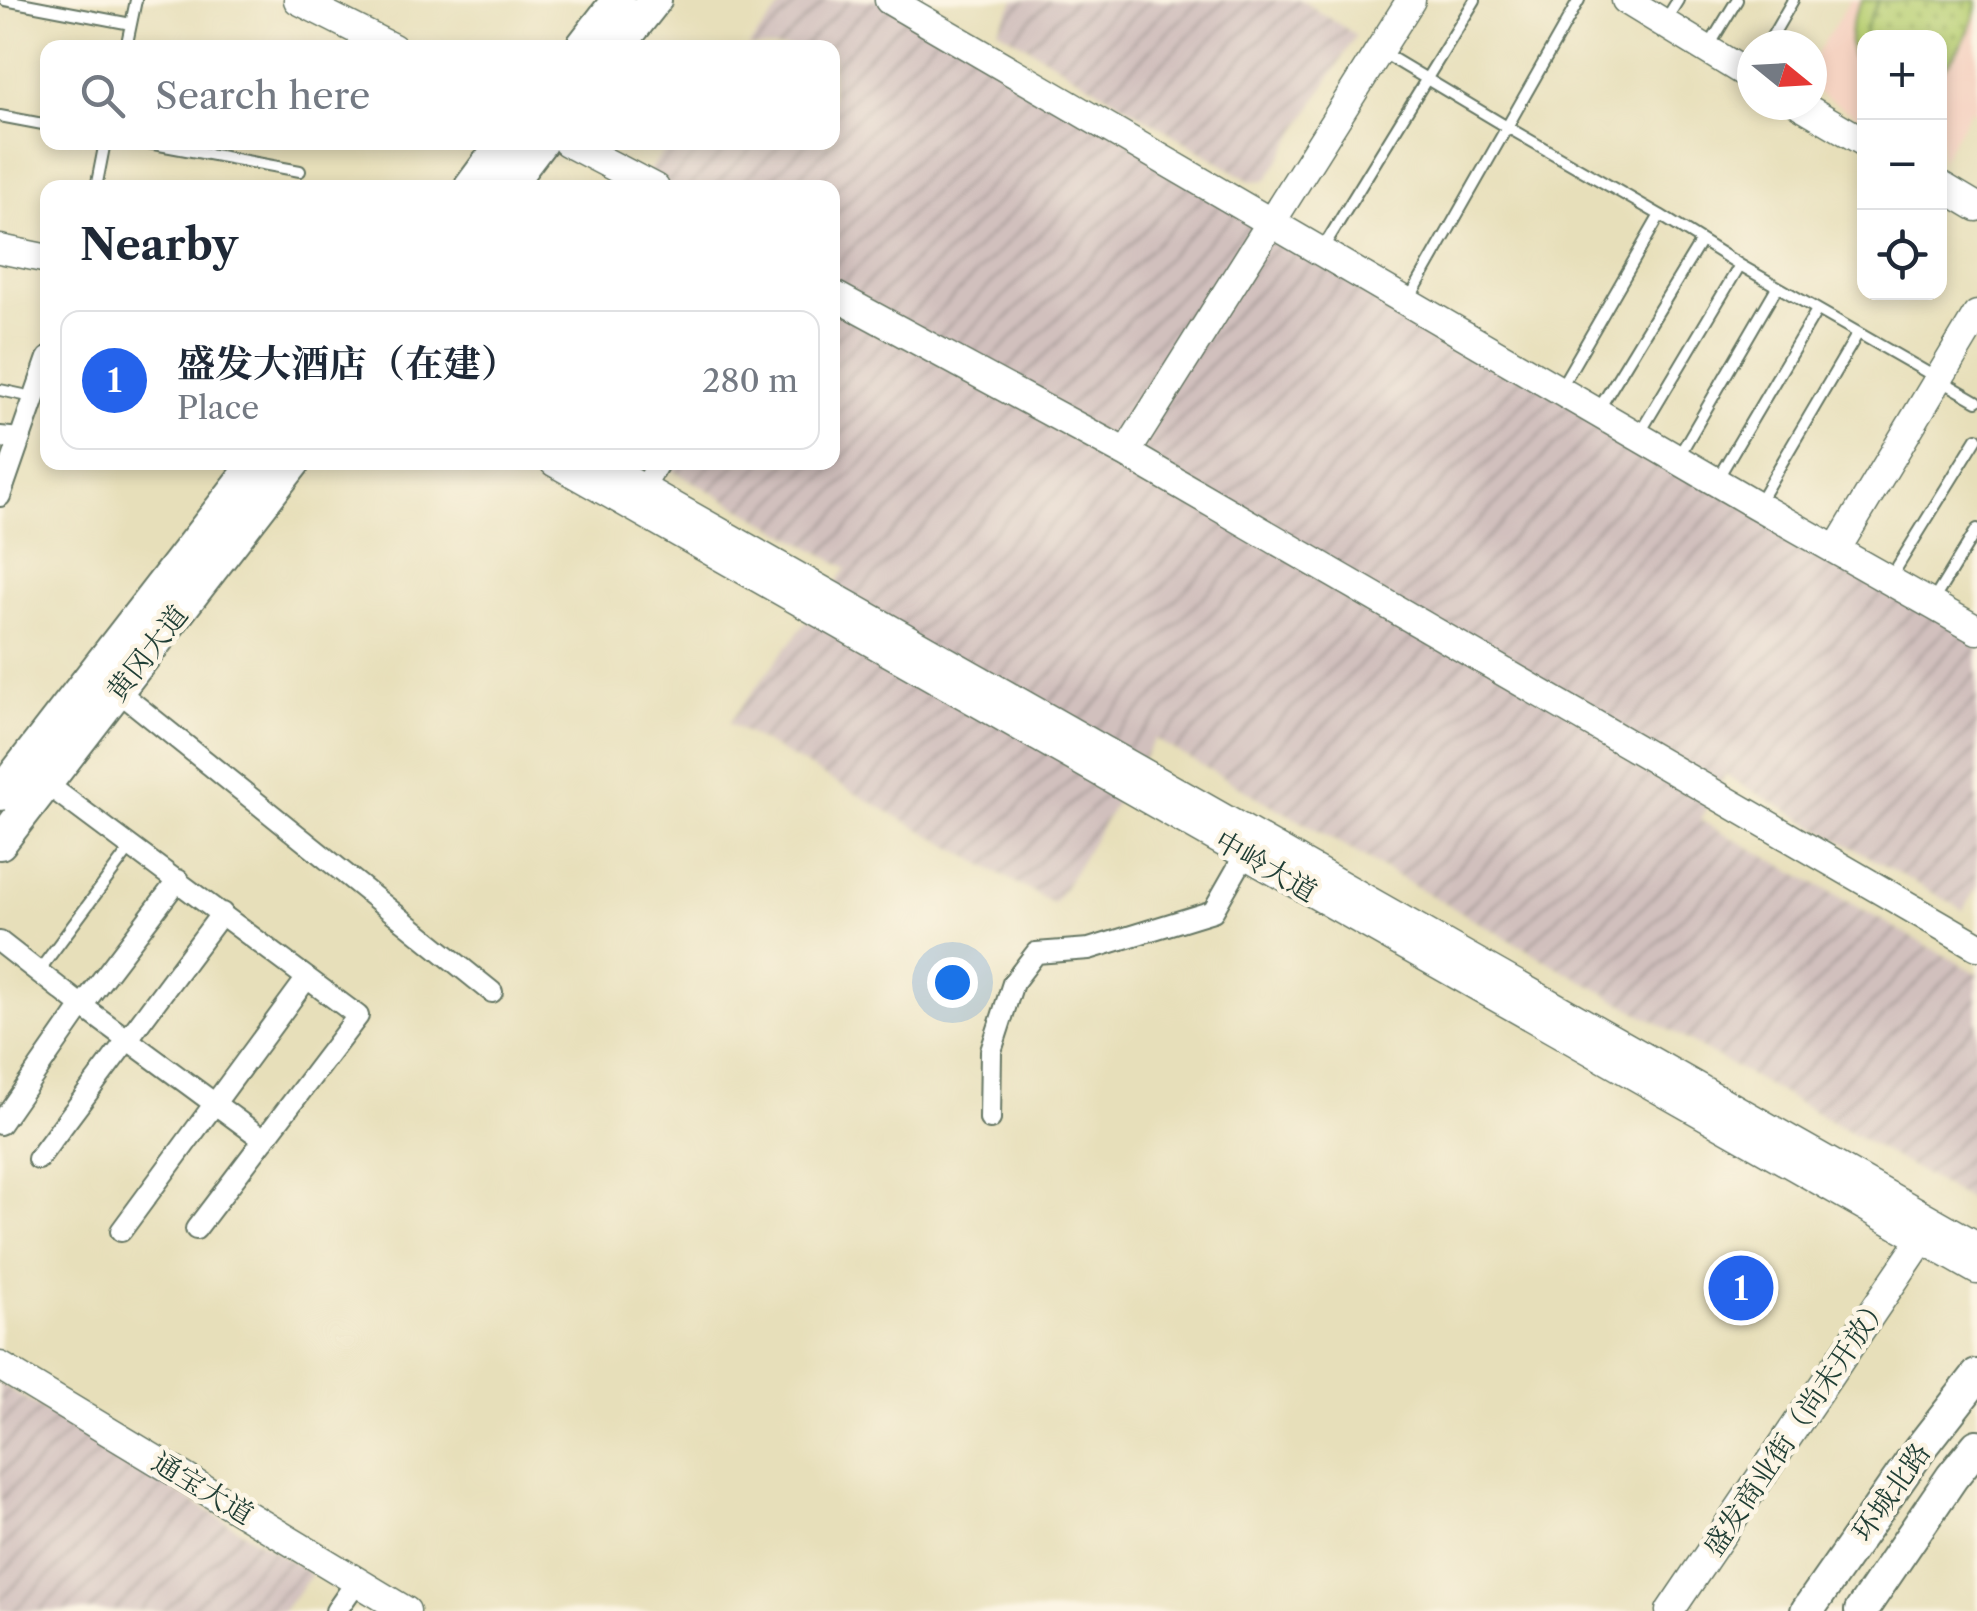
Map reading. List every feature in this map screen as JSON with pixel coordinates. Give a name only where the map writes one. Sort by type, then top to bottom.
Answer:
[{"type":"main road","points":[[298,0],[378,40]]},
{"type":"main road","points":[[586,40],[618,0]]},
{"type":"main road","points":[[623,40],[655,0]]},
{"type":"main road","points":[[889,0],[1756,505],[1931,604],[1975,624]]},
{"type":"main road","points":[[1126,453],[1411,0]]},
{"type":"main road","points":[[1626,0],[1671,12],[1708,49],[1737,66]]},
{"type":"main road","points":[[1827,120],[1857,138]]},
{"type":"main road","points":[[476,180],[498,150]]},
{"type":"main road","points":[[512,180],[535,150]]},
{"type":"main road","points":[[582,150],[640,180]]},
{"type":"main road","points":[[1947,189],[1977,207]]},
{"type":"main road","points":[[0,249],[40,257]]},
{"type":"main road","points":[[840,298],[1126,453],[1977,946]]},
{"type":"main road","points":[[1836,550],[1977,315]]},
{"type":"main road","name":"黄冈大道","points":[[0,794],[250,470]]},
{"type":"main road","name":"黄冈大道","points":[[0,843],[288,470]]},
{"type":"main road","name":"中岭大道","points":[[572,470],[638,499],[1977,1246]]},
{"type":"main road","name":"中岭大道","points":[[605,470],[638,499],[1245,855],[1977,1270]]},
{"type":"main road","name":"盛发商业街（尚未开放）","points":[[1670,1611],[1922,1239]]},
{"type":"main road","name":"通宝大道","points":[[0,1366],[406,1611]]},
{"type":"main road","name":"环城北路","points":[[1808,1611],[1920,1449],[1977,1376]]},
{"type":"main road","name":"环城北路","points":[[1861,1611],[1977,1446]]},
{"type":"street","points":[[0,496],[10,438],[40,380]]},
{"type":"street","points":[[638,499],[654,470]]},
{"type":"street","points":[[128,699],[492,992]]},
{"type":"street","points":[[56,791],[358,1016],[196,1229]]},
{"type":"street","points":[[990,1119],[991,1051],[1014,983],[1036,954],[1089,948],[1213,911],[1245,855]]},
{"type":"street","points":[[0,1124],[82,1006],[178,880]]},
{"type":"street","points":[[38,1159],[222,914]]},
{"type":"street","points":[[0,942],[264,1140]]},
{"type":"street","points":[[121,1232],[307,978]]},
{"type":"street","points":[[336,1611],[356,1581]]},
{"type":"lane","points":[[5,0],[131,24]]},
{"type":"lane","points":[[128,40],[136,0]]},
{"type":"lane","points":[[1320,252],[1474,0]]},
{"type":"lane","points":[[1408,302],[1579,0]]},
{"type":"lane","points":[[1708,49],[1737,0]]},
{"type":"lane","points":[[1775,30],[1793,0]]},
{"type":"lane","points":[[1380,51],[1977,401]]},
{"type":"lane","points":[[0,116],[40,124]]},
{"type":"lane","points":[[98,180],[104,150]]},
{"type":"lane","points":[[186,150],[300,171]]},
{"type":"lane","points":[[1559,390],[1660,215]]},
{"type":"lane","points":[[1597,413],[1701,242]]},
{"type":"lane","points":[[1638,436],[1740,265]]},
{"type":"lane","points":[[1677,459],[1777,286]]},
{"type":"lane","points":[[1716,482],[1818,310]]},
{"type":"lane","points":[[1756,505],[1858,334]]},
{"type":"lane","points":[[0,390],[34,397]]},
{"type":"lane","points":[[1890,580],[1977,438]]},
{"type":"lane","points":[[1931,604],[1977,529]]},
{"type":"lane","points":[[38,972],[132,846]]},
{"type":"shaded area","points":[[787,0],[889,0],[1977,630],[1977,887],[1963,910],[1725,775],[1700,820],[1977,973],[1977,1204],[1155,739],[1054,904],[729,723],[847,568],[672,470],[840,470],[840,180],[642,179],[665,150],[840,150],[840,40],[754,40]]},
{"type":"shaded area","points":[[1015,0],[1301,0],[1356,35],[1267,180],[1250,181],[998,29]]},
{"type":"shaded area","points":[[1850,0],[1977,0],[1977,112],[1971,110],[1947,150],[1947,30],[1857,30],[1857,116],[1827,99],[1827,37]]},
{"type":"shaded area","points":[[0,1383],[312,1574],[283,1611],[0,1611]]},
{"type":"green space","points":[[1862,0],[1879,0],[1865,30],[1857,30],[1857,67],[1850,40]]},
{"type":"green space","points":[[1879,0],[1977,0],[1973,19],[1947,64],[1947,30],[1866,30]]},
{"type":"place","name":"盛发大酒店（在建）","points":[[1741,1288]]}]
